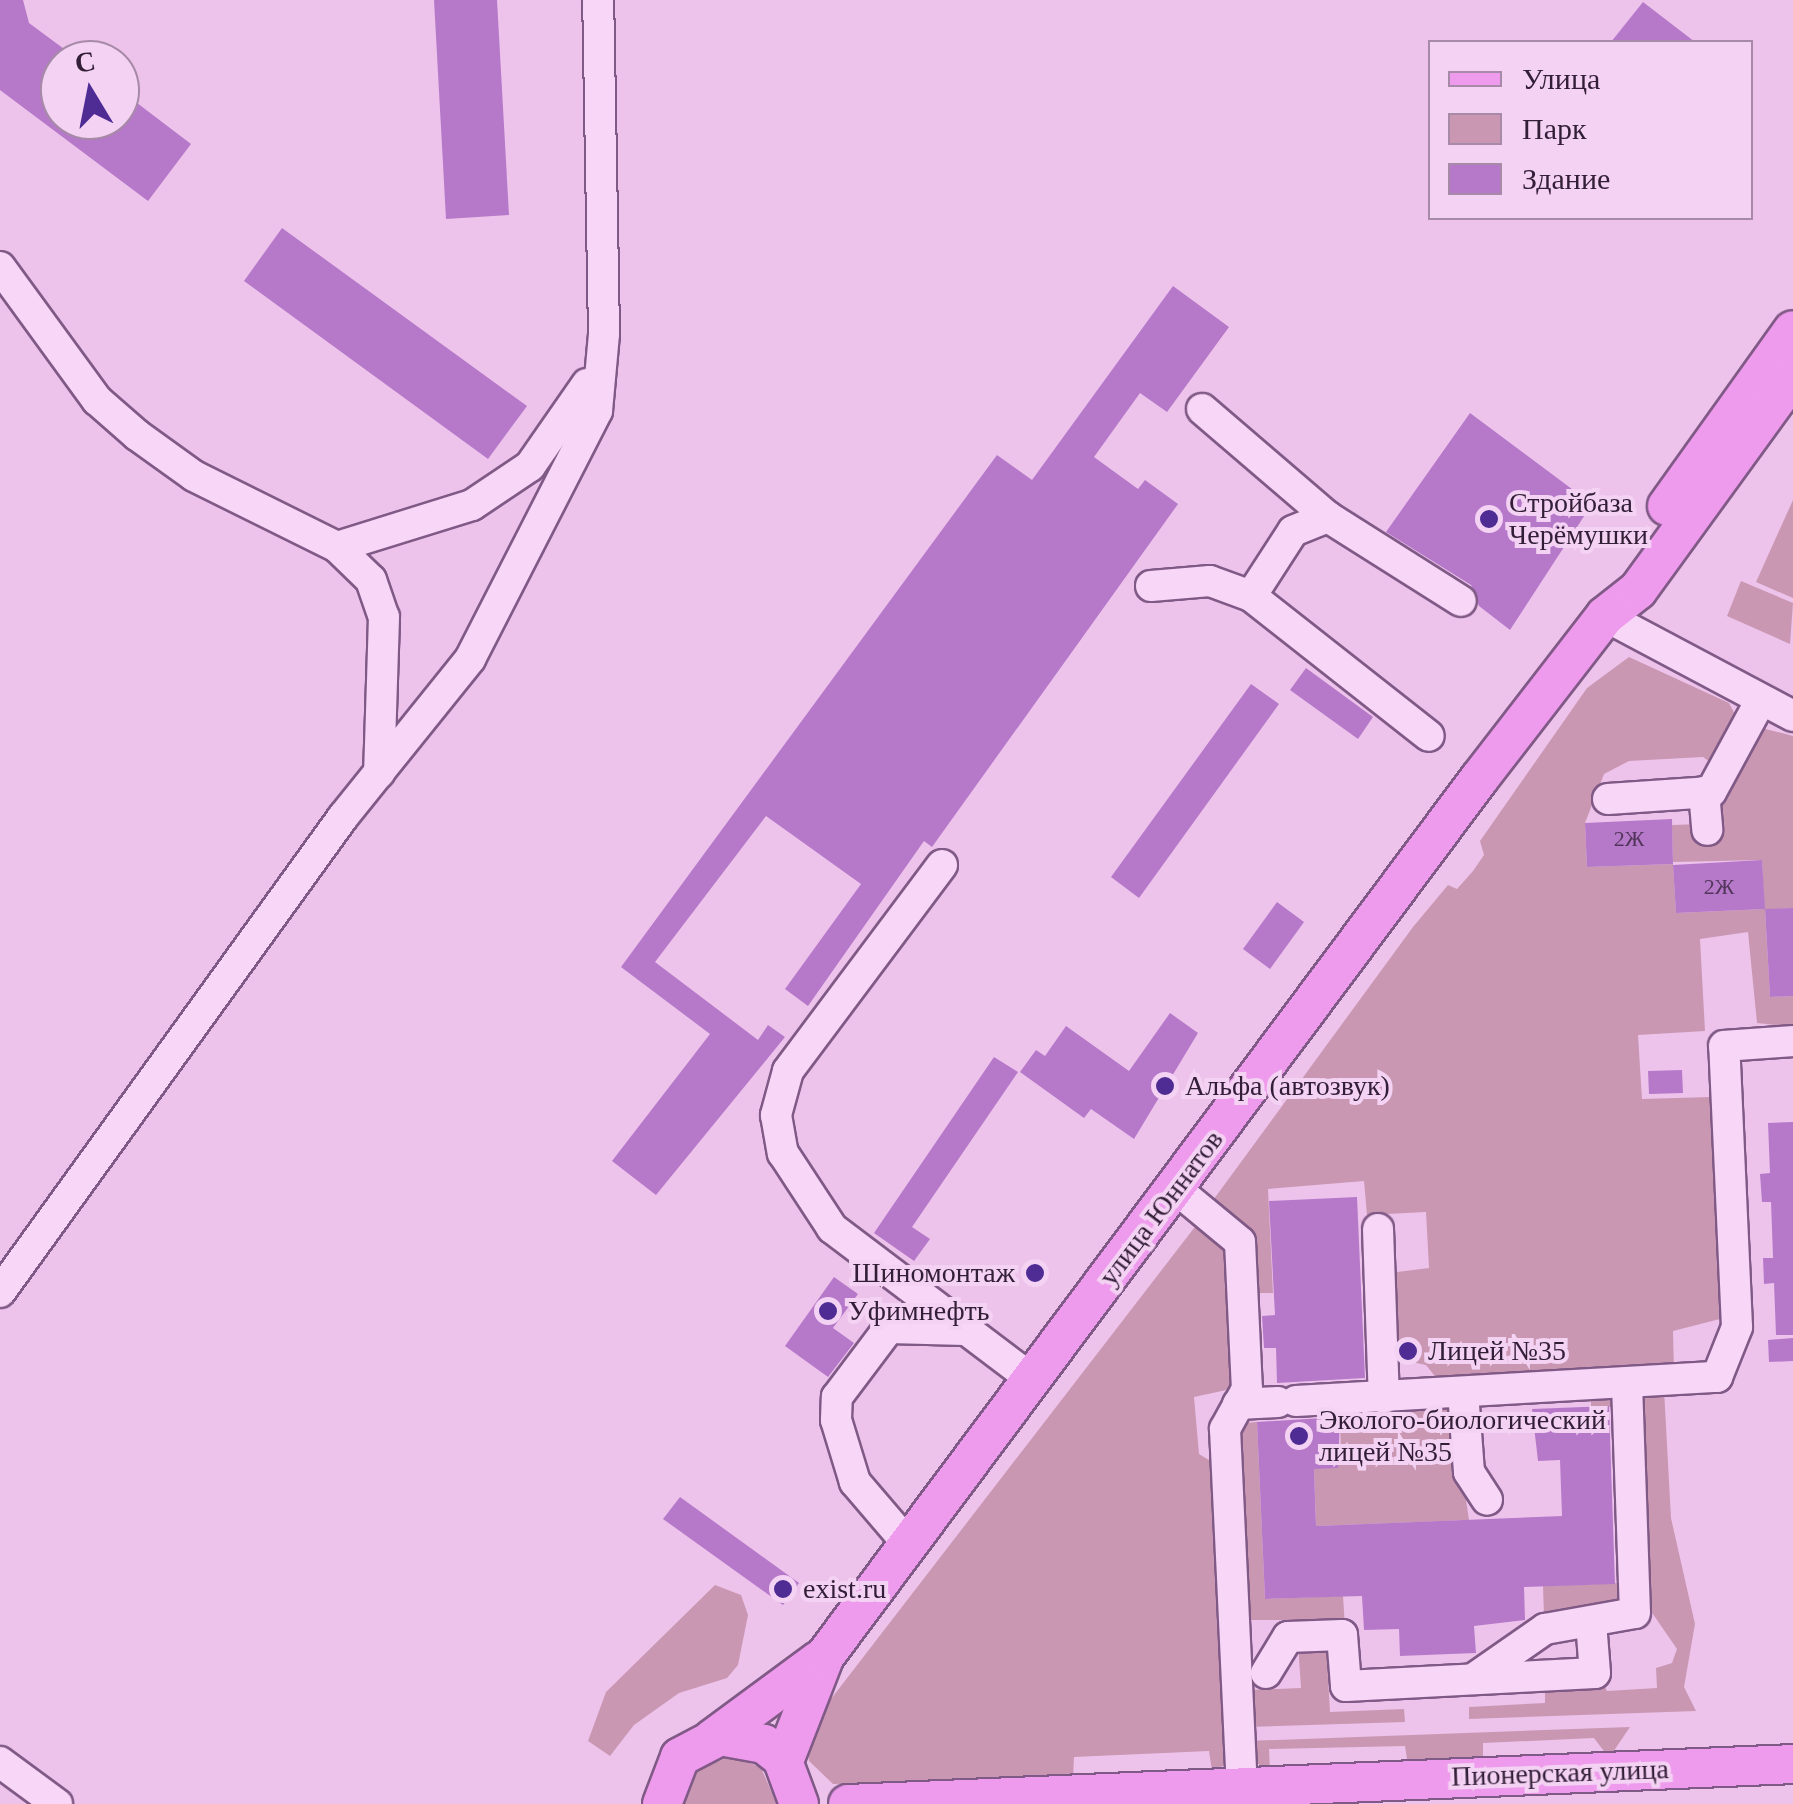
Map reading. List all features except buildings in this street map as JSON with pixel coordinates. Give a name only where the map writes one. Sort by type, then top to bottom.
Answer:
[{"type":"main road","name":"улица Юннатов","points":[[1604,616],[1621,571],[1793,330]]},
{"type":"main road","name":"улица Юннатов","points":[[660,1802],[680,1757],[712,1739],[825,1656],[1604,616],[1638,590],[1793,377]]},
{"type":"main road","name":"улица Юннатов","points":[[792,1781],[825,1656]]},
{"type":"main road","name":"Пионерская улица","points":[[712,1739],[743,1737],[792,1781],[845,1804],[1195,1796],[1242,1787],[1362,1793],[1793,1764]]},
{"type":"street","points":[[0,1292],[379,773],[470,659],[540,530],[597,411],[604,330],[598,0]]},
{"type":"street","points":[[0,267],[97,400],[138,435],[194,476],[337,546],[371,580],[384,617],[379,773]]},
{"type":"street","points":[[337,546],[472,505],[530,466],[570,419],[604,330]]},
{"type":"street","points":[[1202,409],[1328,517],[1461,601]]},
{"type":"street","points":[[1252,596],[1294,531],[1328,517]]},
{"type":"street","points":[[1152,586],[1210,581],[1252,596],[1429,736]]},
{"type":"street","points":[[1604,616],[1793,716]]},
{"type":"street","points":[[1608,799],[1711,792],[1761,700]]},
{"type":"street","points":[[1704,792],[1707,830]]},
{"type":"street","points":[[942,865],[788,1071],[776,1115],[783,1154],[832,1228],[1032,1379]]},
{"type":"street","points":[[1238,1404],[1717,1377],[1737,1327],[1724,1046],[1793,1041]]},
{"type":"street","points":[[1176,1189],[1240,1242],[1247,1389],[1225,1429],[1242,1787]]},
{"type":"street","points":[[1378,1229],[1384,1398]]},
{"type":"street","points":[[908,1544],[855,1482],[836,1420],[837,1398],[889,1328],[968,1331]]},
{"type":"street","points":[[1473,1679],[1545,1629],[1624,1618],[1638,1603],[1627,1382]]},
{"type":"street","points":[[1463,1392],[1469,1472],[1487,1500]]},
{"type":"street","points":[[1266,1673],[1288,1637],[1342,1635],[1346,1686],[1595,1673],[1591,1622]]},
{"type":"street","points":[[2,1769],[57,1804]]},
{"type":"green space","points":[[1793,500],[1793,598],[1756,582]]},
{"type":"green space","points":[[1741,581],[1793,603],[1790,644],[1727,616]]},
{"type":"green space","points":[[1629,657],[1729,703],[1739,722],[1793,736],[1793,908],[1765,910],[1770,997],[1793,996],[1793,1027],[1757,1023],[1748,932],[1700,939],[1705,1031],[1638,1035],[1642,1099],[1711,1097],[1720,1319],[1673,1331],[1674,1372],[1438,1380],[1426,1365],[1393,1358],[1389,1273],[1429,1268],[1426,1212],[1367,1215],[1364,1181],[1268,1189],[1273,1293],[1250,1293],[1211,1203],[1413,927],[1448,885],[1457,889],[1473,871],[1484,855],[1480,841],[1587,688]],"holes":[[[1703,757],[1725,773],[1723,801],[1702,824],[1672,825],[1673,862],[1762,860],[1764,909],[1676,913],[1673,864],[1587,867],[1585,823],[1604,774],[1629,761]]]},
{"type":"green space","points":[[1201,1219],[1227,1241],[1239,1374],[1231,1389],[1194,1397],[1199,1454],[1219,1466],[1227,1764],[1212,1771],[1209,1751],[1074,1757],[1073,1779],[833,1784],[809,1761],[807,1744],[824,1708]]},
{"type":"green space","points":[[1664,1389],[1671,1518],[1695,1624],[1684,1687],[1696,1711],[1469,1719],[1469,1707],[1545,1703],[1545,1681],[1601,1678],[1607,1691],[1657,1688],[1656,1668],[1672,1663],[1677,1649],[1646,1604],[1640,1391]]},
{"type":"green space","points":[[1622,1390],[1628,1607],[1544,1617],[1543,1586],[1619,1583],[1612,1407],[1591,1407],[1591,1392]]},
{"type":"green space","points":[[1452,1407],[1469,1520],[1316,1526],[1314,1469],[1341,1458],[1340,1413]]},
{"type":"green space","points":[[1257,1422],[1265,1599],[1343,1596],[1345,1627],[1292,1630],[1290,1620],[1243,1620],[1232,1424]]},
{"type":"green space","points":[[715,1585],[741,1595],[748,1615],[738,1665],[727,1678],[679,1693],[634,1725],[610,1756],[588,1741],[606,1692]]},
{"type":"green space","points":[[1326,1643],[1330,1712],[1404,1709],[1405,1722],[1248,1727],[1246,1690],[1301,1688],[1298,1644]]},
{"type":"green space","points":[[1630,1727],[1609,1758],[1594,1738],[1483,1743],[1483,1763],[1408,1766],[1405,1746],[1269,1749],[1270,1772],[1254,1761],[1247,1741]]},
{"type":"green space","points":[[733,1755],[761,1768],[777,1804],[679,1804],[689,1774]]},
{"type":"place","name":"Стройбаза Черёмушки","points":[[1489,519]]},
{"type":"place","name":"Альфа (автозвук)","points":[[1165,1086]]},
{"type":"place","name":"Шиномонтаж","points":[[1035,1273]]},
{"type":"place","name":"Уфимнефть","points":[[828,1311]]},
{"type":"place","name":"Лицей №35","points":[[1408,1351]]},
{"type":"place","name":"Эколого-биологический лицей №35","points":[[1299,1436]]},
{"type":"place","name":"exist.ru","points":[[783,1589]]}]
